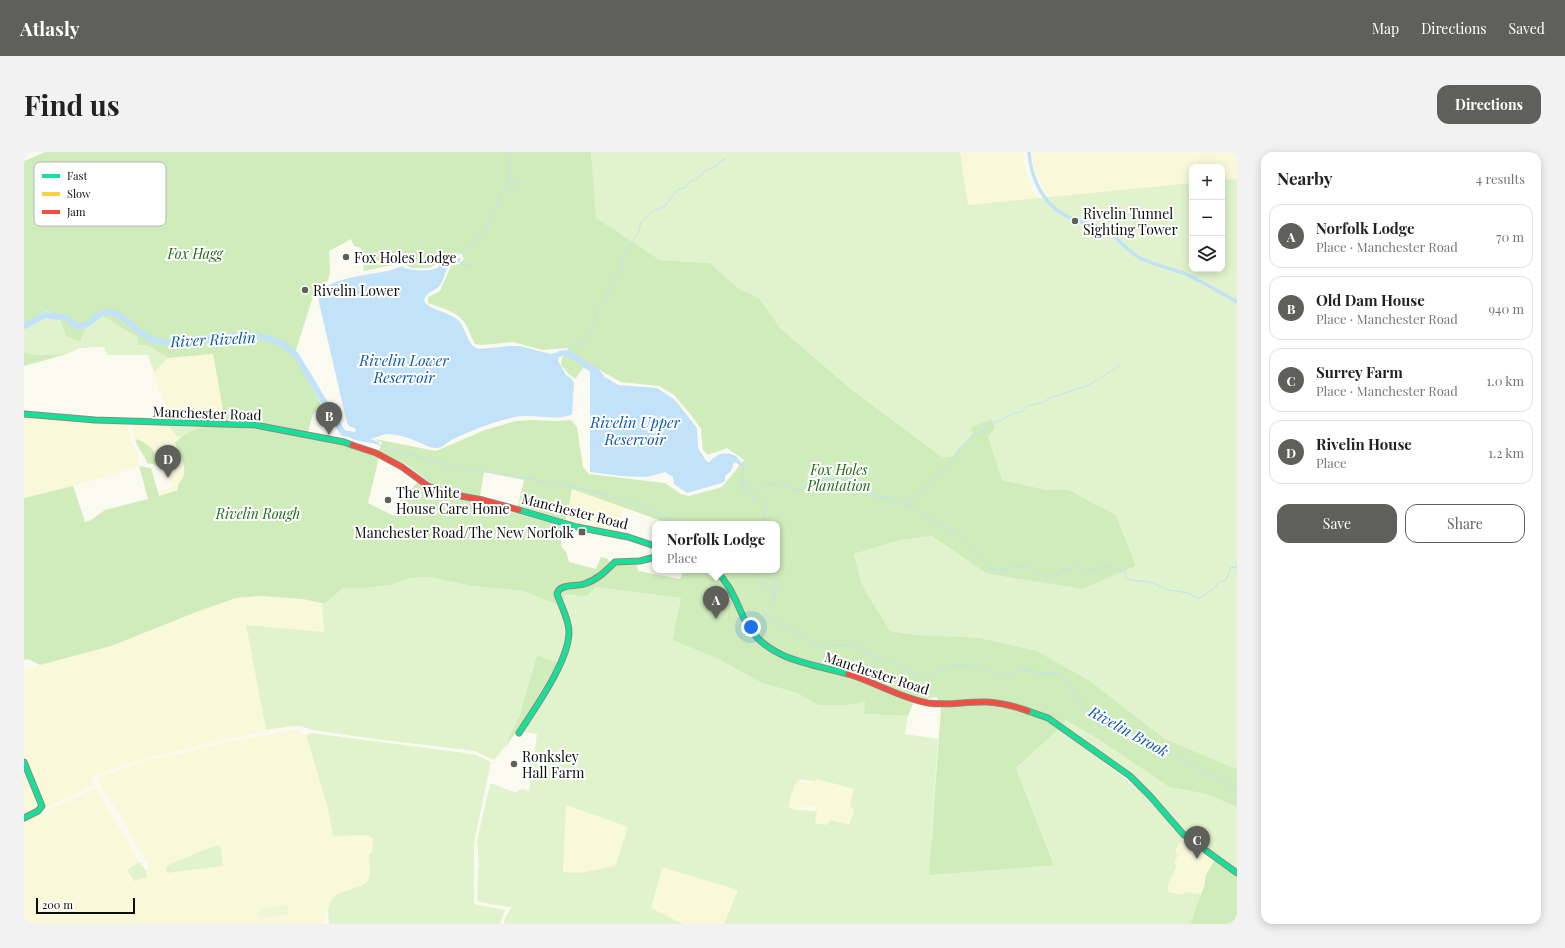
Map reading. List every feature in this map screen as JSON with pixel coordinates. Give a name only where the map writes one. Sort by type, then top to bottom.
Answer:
[{"type":"main road","name":"Manchester Road","points":[[24,414],[135,422],[249,425],[274,428],[344,442],[376,453],[402,467],[428,486],[444,493],[483,500],[578,527],[628,537],[652,545]]},
{"type":"main road","points":[[519,734],[560,666],[567,646],[569,631],[557,594],[558,590],[566,585],[584,584],[598,578],[614,562],[640,561],[652,558]]},
{"type":"main road","name":"Manchester Road","points":[[719,573],[730,586],[749,630],[769,650],[791,659],[862,678],[922,701],[935,704],[997,703],[1048,718],[1130,776],[1150,796],[1183,834],[1237,873]]},
{"type":"main road","points":[[24,762],[42,806],[41,809],[24,818]]},
{"type":"green space","points":[[45,152],[591,152],[596,218],[660,260],[710,263],[739,289],[759,298],[780,328],[852,390],[942,457],[953,456],[973,433],[970,428],[991,419],[995,428],[988,437],[1002,480],[1047,490],[1069,490],[1116,515],[1136,566],[1083,589],[987,574],[932,536],[900,540],[854,554],[862,585],[890,631],[918,635],[979,638],[1037,651],[1090,681],[1165,739],[1237,769],[1237,807],[1206,794],[1169,787],[1098,739],[1066,720],[1059,729],[1016,768],[1054,865],[929,875],[941,707],[937,697],[914,701],[908,716],[864,714],[865,702],[848,705],[819,705],[797,693],[762,683],[716,658],[672,640],[681,598],[595,587],[587,596],[565,595],[563,607],[523,591],[472,586],[429,577],[409,578],[391,585],[364,588],[343,588],[325,604],[303,599],[260,596],[236,598],[111,646],[40,665],[28,659],[24,660],[24,498],[73,486],[85,522],[91,520],[105,510],[148,499],[139,466],[151,468],[159,496],[178,490],[178,486],[184,475],[184,467],[175,443],[180,438],[192,431],[209,426],[258,429],[293,434],[329,441],[363,451],[379,457],[368,503],[394,516],[400,504],[400,500],[418,481],[435,493],[480,503],[562,526],[561,546],[566,552],[569,562],[596,569],[601,557],[606,558],[614,565],[621,563],[637,563],[638,571],[680,579],[683,573],[780,573],[780,521],[662,521],[572,489],[566,520],[518,506],[524,480],[484,472],[480,497],[437,488],[407,465],[378,452],[382,443],[375,439],[436,451],[485,430],[516,421],[571,420],[577,427],[583,467],[589,474],[665,483],[681,494],[689,496],[722,487],[744,460],[727,448],[708,455],[703,450],[701,429],[674,395],[659,386],[621,382],[587,363],[575,379],[561,365],[562,358],[570,351],[567,348],[543,350],[513,342],[482,345],[475,344],[462,319],[448,310],[428,303],[428,297],[440,291],[451,266],[459,264],[464,259],[461,253],[445,255],[436,264],[429,268],[412,268],[401,263],[364,271],[361,248],[354,246],[351,239],[329,251],[330,272],[328,281],[319,286],[312,300],[294,356],[329,417],[323,417],[318,410],[313,414],[308,432],[256,422],[225,421],[213,354],[168,358],[147,345],[138,345],[137,337],[103,316],[87,326],[80,342],[66,336],[58,315],[47,311],[24,323],[24,161]]},
{"type":"green space","points":[[591,152],[960,152],[968,205],[1189,183],[1189,272],[1225,272],[1225,180],[1237,179],[1237,769],[1165,739],[1090,681],[1037,651],[890,631],[862,585],[854,554],[900,540],[932,536],[987,574],[1083,589],[1136,566],[1116,515],[1069,490],[1047,490],[1002,480],[988,437],[995,428],[971,427],[973,433],[953,456],[942,457],[852,390],[780,328],[759,298],[739,289],[710,263],[660,260],[595,218]]},
{"type":"green space","points":[[960,152],[1023,152],[1027,180],[1037,198],[968,205]]},
{"type":"green space","points":[[1032,152],[1237,152],[1237,179],[1225,180],[1225,164],[1189,164],[1189,183],[1048,197],[1034,171]]},
{"type":"green space","points":[[47,311],[58,315],[66,336],[80,342],[87,326],[103,316],[137,337],[138,345],[147,345],[168,358],[154,372],[148,355],[107,355],[104,347],[80,348],[67,354],[36,355],[24,352],[24,323]]},
{"type":"green space","points":[[24,352],[36,355],[67,354],[24,366]]},
{"type":"green space","points":[[213,354],[225,421],[169,420],[154,372],[168,358]]},
{"type":"green space","points":[[24,418],[41,418],[75,423],[128,424],[132,445],[137,452],[139,466],[73,486],[24,498]]},
{"type":"green space","points":[[132,425],[169,426],[175,433],[178,438],[175,443],[183,462],[184,475],[178,486],[178,490],[159,496],[157,492],[173,487],[169,470],[178,464],[175,452],[160,461],[138,439],[135,439]]},
{"type":"green space","points":[[169,426],[203,427],[178,438]]},
{"type":"green space","points":[[135,439],[151,447],[159,461],[161,454],[175,451],[177,461],[158,467],[147,463]]},
{"type":"green space","points":[[572,489],[623,507],[617,532],[581,525],[566,520]]},
{"type":"green space","points":[[429,577],[472,586],[524,591],[558,605],[565,622],[567,634],[566,640],[558,663],[537,655],[522,710],[503,749],[494,760],[475,751],[312,730],[301,726],[266,730],[246,625],[324,632],[322,604],[325,604],[343,588],[364,588],[391,585],[409,578]]},
{"type":"green space","points":[[595,587],[681,598],[672,640],[716,658],[762,683],[797,693],[819,704],[848,705],[865,702],[864,714],[908,716],[905,734],[938,739],[931,842],[1054,864],[1016,768],[1059,729],[1138,789],[1183,838],[1175,851],[1178,855],[1174,863],[1177,866],[1168,884],[1168,892],[1183,895],[1185,892],[1201,894],[1190,924],[724,924],[738,890],[664,868],[662,869],[651,908],[683,924],[504,924],[505,918],[512,906],[508,907],[480,902],[477,900],[479,867],[477,841],[490,784],[517,793],[518,790],[523,789],[529,791],[537,734],[524,732],[553,681],[572,641],[568,616],[563,607],[564,595],[575,596]],"holes":[[[800,779],[814,781],[817,779],[854,789],[850,806],[854,810],[849,825],[831,820],[826,825],[815,823],[817,811],[797,810],[788,807],[794,786]],[[566,805],[628,827],[615,866],[579,873],[563,872]]]},
{"type":"green space","points":[[260,596],[303,599],[322,604],[324,633],[246,626],[266,730],[136,761],[91,777],[93,785],[46,808],[24,761],[24,670],[111,646],[236,598]]},
{"type":"green space","points":[[537,655],[558,663],[521,725],[504,749],[520,715]]},
{"type":"green space","points":[[1067,720],[1169,787],[1206,794],[1237,807],[1237,869],[1186,833],[1147,788],[1125,768],[1062,725]]},
{"type":"green space","points":[[296,730],[306,735],[328,808],[333,836],[367,835],[373,837],[368,881],[363,886],[346,890],[333,899],[328,905],[329,913],[325,914],[325,924],[24,924],[24,821],[96,788],[139,862],[127,870],[145,873],[149,867],[124,821],[97,781],[97,778],[147,760],[198,750],[199,748]],"holes":[[[191,854],[223,866],[168,865]]]},
{"type":"green space","points":[[312,733],[465,753],[476,755],[491,762],[474,843],[474,904],[505,910],[500,924],[329,924],[328,910],[332,899],[342,892],[361,886],[368,880],[370,871],[369,855],[372,852],[373,838],[367,835],[333,836],[328,808],[306,735]]},
{"type":"green space","points":[[24,768],[39,807],[38,810],[24,816]]},
{"type":"green space","points":[[817,779],[854,789],[850,806],[854,810],[849,825],[831,820],[826,825],[815,823],[817,806],[803,807],[797,810],[788,807],[794,786],[798,781],[811,784],[812,781]]},
{"type":"green space","points":[[566,805],[628,827],[615,866],[579,873],[563,872]]},
{"type":"green space","points":[[1183,838],[1214,861],[1206,875],[1201,894],[1185,892],[1183,895],[1168,892],[1168,884],[1177,866],[1174,863],[1175,851]]},
{"type":"green space","points":[[220,845],[223,866],[167,873],[166,868],[172,863]]},
{"type":"green space","points":[[1214,861],[1237,876],[1237,921],[1232,924],[1190,924],[1204,886],[1206,875]]},
{"type":"green space","points":[[139,862],[146,870],[147,877],[134,881],[127,870]]},
{"type":"green space","points":[[662,868],[739,890],[724,924],[683,924],[651,908]]},
{"type":"green space","points":[[288,905],[289,914],[259,919],[258,909]]},
{"type":"water","name":"Rivelin Lower Reservoir","points":[[461,259],[459,263],[455,262],[449,264],[439,286],[427,294],[424,301],[430,307],[458,320],[461,323],[469,341],[479,349],[519,346],[551,354],[564,351],[566,353],[559,357],[558,361],[566,375],[571,378],[574,383],[572,414],[560,417],[522,416],[507,419],[467,433],[451,440],[442,447],[437,448],[392,434],[386,434],[370,439],[379,442],[379,445],[355,440],[347,436],[346,433],[355,432],[356,429],[349,426],[347,423],[319,303],[319,296],[322,290],[337,282],[357,276],[385,272],[403,266],[404,268],[412,270],[431,270],[439,267],[441,260]]},
{"type":"water","name":"Rivelin Upper Reservoir","points":[[595,365],[605,377],[618,385],[657,388],[674,399],[697,428],[698,448],[707,462],[710,462],[718,455],[726,453],[737,457],[743,465],[740,466],[734,462],[731,471],[725,476],[725,481],[722,483],[687,493],[674,484],[673,477],[665,472],[647,477],[621,476],[590,472],[590,368]]},
{"type":"waterway","points":[[454,258],[480,236],[487,226],[490,216],[500,204],[499,195],[504,191],[509,176],[510,152]]},
{"type":"waterway","points":[[1029,152],[1030,163],[1036,183],[1047,201],[1063,214],[1073,219],[1101,228],[1114,236],[1131,252],[1140,258],[1190,276],[1237,302]]},
{"type":"waterway","points":[[612,284],[627,250],[638,234],[641,222],[653,211],[664,207],[678,189],[685,188],[691,180],[695,181],[705,171],[717,166],[720,161],[725,159]]},
{"type":"waterway","points":[[509,180],[522,182]]},
{"type":"waterway","points":[[506,189],[519,191]]},
{"type":"waterway","points":[[459,261],[463,265],[471,264]]},
{"type":"waterway","points":[[599,307],[604,302],[610,287]]},
{"type":"waterway","points":[[564,352],[588,339],[597,311]]},
{"type":"waterway","name":"River Rivelin","points":[[24,326],[45,315],[66,318],[76,326],[83,326],[91,322],[99,315],[109,312],[119,315],[144,335],[160,342],[172,343],[241,335],[264,337],[276,341],[296,355],[343,433],[354,435]]},
{"type":"waterway","name":"River Rivelin","points":[[559,354],[564,353],[572,355],[590,368]]},
{"type":"waterway","points":[[901,502],[914,498],[957,456],[959,449],[966,442],[991,423],[1001,420],[1014,413],[1021,412],[1028,406],[1089,385],[1119,366]]},
{"type":"waterway","points":[[379,445],[454,467],[532,479],[588,490],[644,506],[674,521]]},
{"type":"waterway","name":"Rivelin Brook","points":[[743,465],[742,489],[750,496],[765,504],[763,521]]},
{"type":"waterway","points":[[743,479],[747,488],[756,491],[773,483],[785,484],[793,489],[799,490],[803,489],[810,483],[817,481],[852,478],[871,495],[896,499],[906,505],[916,507],[922,515],[928,517],[939,526],[943,526],[963,538],[968,546],[978,552],[989,567],[995,572],[1008,568],[1028,567],[1045,576],[1058,576],[1062,569],[1071,570],[1079,565],[1085,573],[1092,569],[1109,567],[1110,570],[1118,570],[1125,573],[1126,578],[1130,580],[1150,582],[1168,590],[1189,593],[1198,599],[1215,588],[1218,583],[1226,580],[1231,567],[1236,568],[1237,565]]},
{"type":"waterway","points":[[751,573],[776,596]]},
{"type":"waterway","name":"Rivelin Brook","points":[[772,573],[776,594],[765,615],[820,646],[853,645],[884,661],[907,668],[923,679],[948,666],[969,665],[1006,677],[1020,671],[1048,673],[1058,672],[1086,709],[1237,789]]},
{"type":"traffic: fast","points":[[24,414],[95,420],[255,425],[344,442],[352,445]]},
{"type":"traffic: fast","points":[[519,510],[577,527],[628,537],[652,545]]},
{"type":"traffic: fast","points":[[519,733],[550,684],[568,644],[569,627],[557,594],[561,588],[580,585],[593,580],[605,572],[615,562],[640,561],[652,558]]},
{"type":"traffic: fast","points":[[718,573],[730,589],[747,624],[766,646],[792,659],[848,674]]},
{"type":"traffic: fast","points":[[1028,711],[1048,718],[1130,776],[1150,796],[1183,834],[1237,873]]},
{"type":"traffic: fast","points":[[24,762],[42,806],[38,811],[24,818]]},
{"type":"traffic: jam","points":[[352,445],[376,453],[402,467],[428,486],[444,493],[483,500],[519,510]]},
{"type":"traffic: jam","points":[[848,674],[918,701],[943,704],[987,702],[1008,705],[1028,711]]},
{"type":"place","name":"Rivelin Tunnel Sighting Tower","points":[[1075,221]]},
{"type":"place","name":"Fox Holes Lodge","points":[[346,257]]},
{"type":"place","name":"Rivelin Lower","points":[[305,290]]},
{"type":"place","name":"Old Dam House","points":[[329,435]]},
{"type":"place","name":"Rivelin House","points":[[168,478]]},
{"type":"place","name":"The White House Care Home","points":[[388,500]]},
{"type":"place","name":"Manchester Road/The New Norfolk","points":[[582,532]]},
{"type":"place","name":"Norfolk Lodge","points":[[716,619]]},
{"type":"place","name":"Ronksley Hall Farm","points":[[514,764]]},
{"type":"place","name":"Surrey Farm","points":[[1197,859]]},
{"type":"park label","name":"Fox Hagg","points":[[195,253]]},
{"type":"park label","name":"Fox Holes Plantation","points":[[839,478]]},
{"type":"park label","name":"Rivelin Rough","points":[[258,513]]}]
